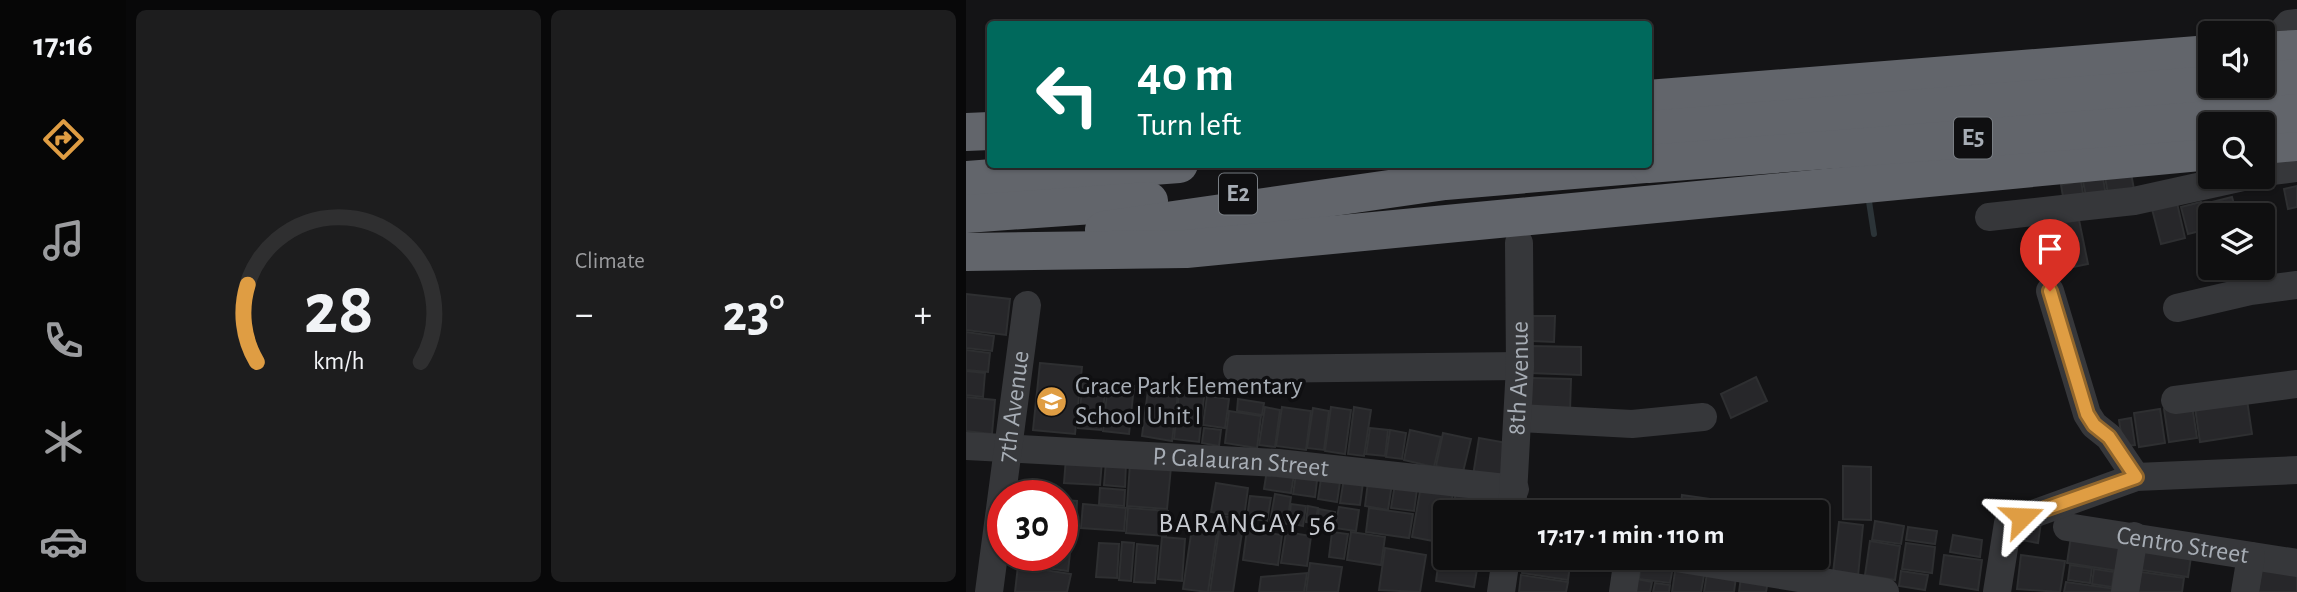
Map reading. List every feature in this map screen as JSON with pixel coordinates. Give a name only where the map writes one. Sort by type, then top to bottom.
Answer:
[{"type":"highway","points":[[2275,50],[2297,49]]},
{"type":"highway","points":[[1652,99],[2198,55]]},
{"type":"highway","points":[[2275,80],[2297,78]]},
{"type":"highway","name":"E5","points":[[1652,130],[2198,86]]},
{"type":"highway","points":[[966,132],[987,131]]},
{"type":"highway","name":"E5","points":[[1652,164],[2283,131]]},
{"type":"highway","points":[[966,252],[1185,249],[2198,152]]},
{"type":"highway","points":[[966,155],[987,153]]},
{"type":"highway","points":[[966,180],[1126,168]]},
{"type":"highway","name":"E5","points":[[1511,175],[1598,168]]},
{"type":"highway","points":[[966,243],[1063,236],[1379,189],[1511,175]]},
{"type":"highway","name":"E2","points":[[966,214],[1511,175]]},
{"type":"street","points":[[2283,131],[2274,41],[2288,24],[2297,23]]},
{"type":"street","points":[[2275,171],[2297,168]]},
{"type":"street","points":[[1989,217],[2134,201],[2198,187]]},
{"type":"street","name":"8th Avenue","points":[[1514,500],[1520,366],[1519,243]]},
{"type":"street","points":[[2177,308],[2250,291],[2297,285]]},
{"type":"street","points":[[2050,291],[2087,414],[2094,425],[2109,437],[2136,477]]},
{"type":"street","name":"7th Avenue","points":[[989,592],[1027,305]]},
{"type":"street","points":[[1237,369],[1520,366]]},
{"type":"street","points":[[2175,400],[2297,384]]},
{"type":"street","points":[[1518,418],[1632,424],[1703,417]]},
{"type":"street","name":"P. Galauran Street","points":[[966,446],[1278,463],[1508,500]]},
{"type":"street","points":[[1997,592],[2008,523],[2136,477],[2297,470]]},
{"type":"street","name":"Centro Street","points":[[2067,527],[2297,563]]},
{"type":"street","points":[[2125,592],[2134,536]]},
{"type":"street","points":[[2245,592],[2251,556]]},
{"type":"street","points":[[1501,592],[1504,570]]},
{"type":"street","points":[[1623,592],[1626,570]]},
{"type":"street","points":[[1750,570],[1885,592]]},
{"type":"building","points":[[2131,173],[2135,195],[2109,200],[2105,177]]},
{"type":"building","points":[[2103,178],[2107,201],[2088,205],[2083,182]]},
{"type":"building","points":[[2081,181],[2085,205],[2065,208],[2061,185]]},
{"type":"building","points":[[2297,186],[2297,207],[2288,209],[2284,189]]},
{"type":"building","points":[[2232,197],[2234,203],[2208,203]]},
{"type":"building","points":[[2201,202],[2198,203],[2198,232],[2188,234],[2181,207]]},
{"type":"building","points":[[2177,203],[2185,238],[2161,244],[2152,209]]},
{"type":"building","points":[[2079,220],[2088,264],[2068,268],[2059,224]]},
{"type":"building","points":[[966,294],[1010,299],[1006,335],[966,330]]},
{"type":"building","points":[[1533,316],[1555,316],[1554,342],[1532,341]]},
{"type":"building","points":[[966,332],[994,336],[992,351],[966,348]]},
{"type":"building","points":[[1531,346],[1581,347],[1581,375],[1530,373]]},
{"type":"building","points":[[966,350],[990,353],[988,372],[966,370]]},
{"type":"building","points":[[1040,363],[1082,367],[1075,434],[1033,430]]},
{"type":"building","points":[[966,371],[985,373],[983,397],[966,395]]},
{"type":"building","points":[[1756,377],[1767,401],[1731,418],[1721,394]]},
{"type":"building","points":[[1532,378],[1571,379],[1570,411],[1531,409]]},
{"type":"building","points":[[1083,380],[1106,382],[1101,430],[1078,428]]},
{"type":"building","points":[[1108,384],[1134,386],[1129,434],[1103,431]]},
{"type":"building","points":[[1148,390],[1178,394],[1172,441],[1142,436]]},
{"type":"building","points":[[1179,394],[1204,397],[1199,442],[1174,439]]},
{"type":"building","points":[[1207,396],[1229,399],[1225,428],[1203,425]]},
{"type":"building","points":[[966,397],[995,400],[992,434],[966,431]]},
{"type":"building","points":[[1238,399],[1264,403],[1262,415],[1237,411]]},
{"type":"building","points":[[2247,400],[2252,434],[2200,442],[2195,408]]},
{"type":"building","points":[[2192,405],[2197,438],[2169,442],[2164,409]]},
{"type":"building","points":[[1265,407],[1280,410],[1275,447],[1259,445]]},
{"type":"building","points":[[1282,407],[1311,411],[1306,450],[1276,446]]},
{"type":"building","points":[[1331,407],[1351,410],[1345,454],[1325,451]]},
{"type":"building","points":[[1354,407],[1371,410],[1364,456],[1348,454]]},
{"type":"building","points":[[1313,408],[1329,411],[1324,450],[1307,448]]},
{"type":"building","points":[[2160,409],[2165,443],[2139,447],[2134,413]]},
{"type":"building","points":[[1229,411],[1261,416],[1257,448],[1225,443]]},
{"type":"building","points":[[2131,418],[2135,445],[2123,446],[2119,420]]},
{"type":"building","points":[[1204,428],[1221,430],[1219,446],[1202,443]]},
{"type":"building","points":[[1370,428],[1388,430],[1385,456],[1366,454]]},
{"type":"building","points":[[1390,430],[1406,433],[1402,459],[1386,457]]},
{"type":"building","points":[[1410,430],[1441,437],[1434,467],[1404,460]]},
{"type":"building","points":[[1443,433],[1471,439],[1463,472],[1436,466]]},
{"type":"building","points":[[1479,438],[1507,443],[1501,480],[1473,476]]},
{"type":"building","points":[[1066,458],[1102,461],[1100,485],[1064,480]]},
{"type":"building","points":[[1106,461],[1126,463],[1125,487],[1104,485]]},
{"type":"building","points":[[1130,464],[1171,467],[1167,509],[1127,506]]},
{"type":"building","points":[[1268,464],[1295,468],[1291,493],[1264,489]]},
{"type":"building","points":[[1843,466],[1871,467],[1871,520],[1843,519]]},
{"type":"building","points":[[1297,468],[1318,472],[1315,497],[1293,494]]},
{"type":"building","points":[[1322,472],[1341,475],[1337,502],[1318,499]]},
{"type":"building","points":[[1345,472],[1364,475],[1360,505],[1340,503]]},
{"type":"building","points":[[1369,474],[1393,477],[1388,510],[1365,506]]},
{"type":"building","points":[[1396,478],[1418,482],[1414,511],[1391,508]]},
{"type":"building","points":[[1422,480],[1454,486],[1452,500],[1433,500],[1433,541],[1412,537]]},
{"type":"building","points":[[1216,483],[1248,488],[1244,517],[1211,512]]},
{"type":"building","points":[[1457,486],[1497,494],[1496,500],[1454,500]]},
{"type":"building","points":[[1100,488],[1125,490],[1124,506],[1099,504]]},
{"type":"building","points":[[1275,494],[1291,497],[1287,524],[1270,522]]},
{"type":"building","points":[[1682,495],[1711,499],[1711,500],[1681,500]]},
{"type":"building","points":[[1250,496],[1271,498],[1267,521],[1247,518]]},
{"type":"building","points":[[1083,504],[1126,508],[1124,531],[1081,528]]},
{"type":"building","points":[[1291,504],[1306,506],[1303,526],[1289,523]]},
{"type":"building","points":[[1308,506],[1318,508],[1315,524],[1306,522]]},
{"type":"building","points":[[1339,507],[1359,510],[1356,531],[1335,528]]},
{"type":"building","points":[[1128,508],[1168,511],[1166,536],[1126,533]]},
{"type":"building","points":[[1369,508],[1413,514],[1409,538],[1366,532]]},
{"type":"building","points":[[1319,509],[1335,512],[1333,527],[1317,525]]},
{"type":"building","points":[[1221,516],[1244,519],[1233,592],[1210,592]]},
{"type":"building","points":[[2024,520],[2041,522],[2038,543],[2021,540]]},
{"type":"building","points":[[1875,521],[1904,526],[1901,544],[1872,540]]},
{"type":"building","points":[[1839,522],[1863,525],[1858,576],[1833,573]]},
{"type":"building","points":[[1908,527],[1937,531],[1935,544],[1906,540]]},
{"type":"building","points":[[1192,528],[1217,532],[1208,592],[1183,589]]},
{"type":"building","points":[[1247,530],[1282,535],[1278,565],[1243,560]]},
{"type":"building","points":[[2072,530],[2123,538],[2118,571],[2067,563]]},
{"type":"building","points":[[1286,532],[1311,536],[1307,566],[1281,563]]},
{"type":"building","points":[[1332,532],[1348,534],[1344,559],[1329,557]]},
{"type":"building","points":[[1351,532],[1385,537],[1381,565],[1347,560]]},
{"type":"building","points":[[1953,535],[1982,540],[1980,557],[1950,552]]},
{"type":"building","points":[[1162,537],[1185,539],[1182,581],[1158,579]]},
{"type":"building","points":[[1870,541],[1900,546],[1895,580],[1865,575]]},
{"type":"building","points":[[1122,542],[1134,543],[1131,581],[1119,580]]},
{"type":"building","points":[[1099,543],[1119,544],[1117,578],[1096,577]]},
{"type":"building","points":[[1906,543],[1935,547],[1932,573],[1902,569]]},
{"type":"building","points":[[2145,543],[2192,550],[2188,577],[2141,570]]},
{"type":"building","points":[[1137,544],[1158,546],[1155,583],[1134,582]]},
{"type":"building","points":[[1385,548],[1426,555],[1420,592],[1379,590]]},
{"type":"building","points":[[1944,555],[1982,560],[1978,590],[1940,584]]},
{"type":"building","points":[[2021,555],[2065,561],[2060,592],[2017,589]]},
{"type":"building","points":[[2263,562],[2297,567],[2297,592],[2258,592]]},
{"type":"building","points":[[1310,563],[1342,567],[1338,592],[1306,592]]},
{"type":"building","points":[[2070,565],[2092,568],[2090,583],[2068,580]]},
{"type":"building","points":[[2094,569],[2114,572],[2112,587],[2092,584]]},
{"type":"building","points":[[1438,570],[1477,570],[1474,587],[1436,581]]},
{"type":"building","points":[[1522,570],[1569,570],[1568,580],[1522,573]]},
{"type":"building","points":[[1640,570],[1672,570],[1670,583],[1639,579]]},
{"type":"building","points":[[1675,570],[1705,570],[1701,592],[1672,592]]},
{"type":"building","points":[[1017,571],[1071,574],[1067,592],[1015,592]]},
{"type":"building","points":[[1901,571],[1928,575],[1925,590],[1899,586]]},
{"type":"building","points":[[2141,572],[2184,578],[2182,592],[2138,592]]},
{"type":"building","points":[[1307,573],[1304,592],[1259,592],[1261,577]]},
{"type":"building","points":[[1707,573],[1736,577],[1734,592],[1704,592]]},
{"type":"building","points":[[1521,575],[1568,582],[1566,592],[1519,592]]},
{"type":"building","points":[[1741,577],[1768,581],[1766,592],[1739,592]]},
{"type":"building","points":[[1637,579],[1652,582],[1650,592],[1635,592]]},
{"type":"building","points":[[2066,582],[2116,589],[2116,592],[2064,592]]},
{"type":"building","points":[[1655,583],[1670,585],[1669,592],[1653,592]]},
{"type":"waterway","points":[[1868,195],[1874,234]]},
{"type":"place","name":"Grace Park Elementary School Unit I","points":[[1052,401]]},
{"type":"district","name":"BARANGAY 56","points":[[1248,524]]},
{"type":"route","points":[[2022,517],[2136,477],[2109,437],[2094,425],[2087,414],[2073,376],[2050,291]]}]
